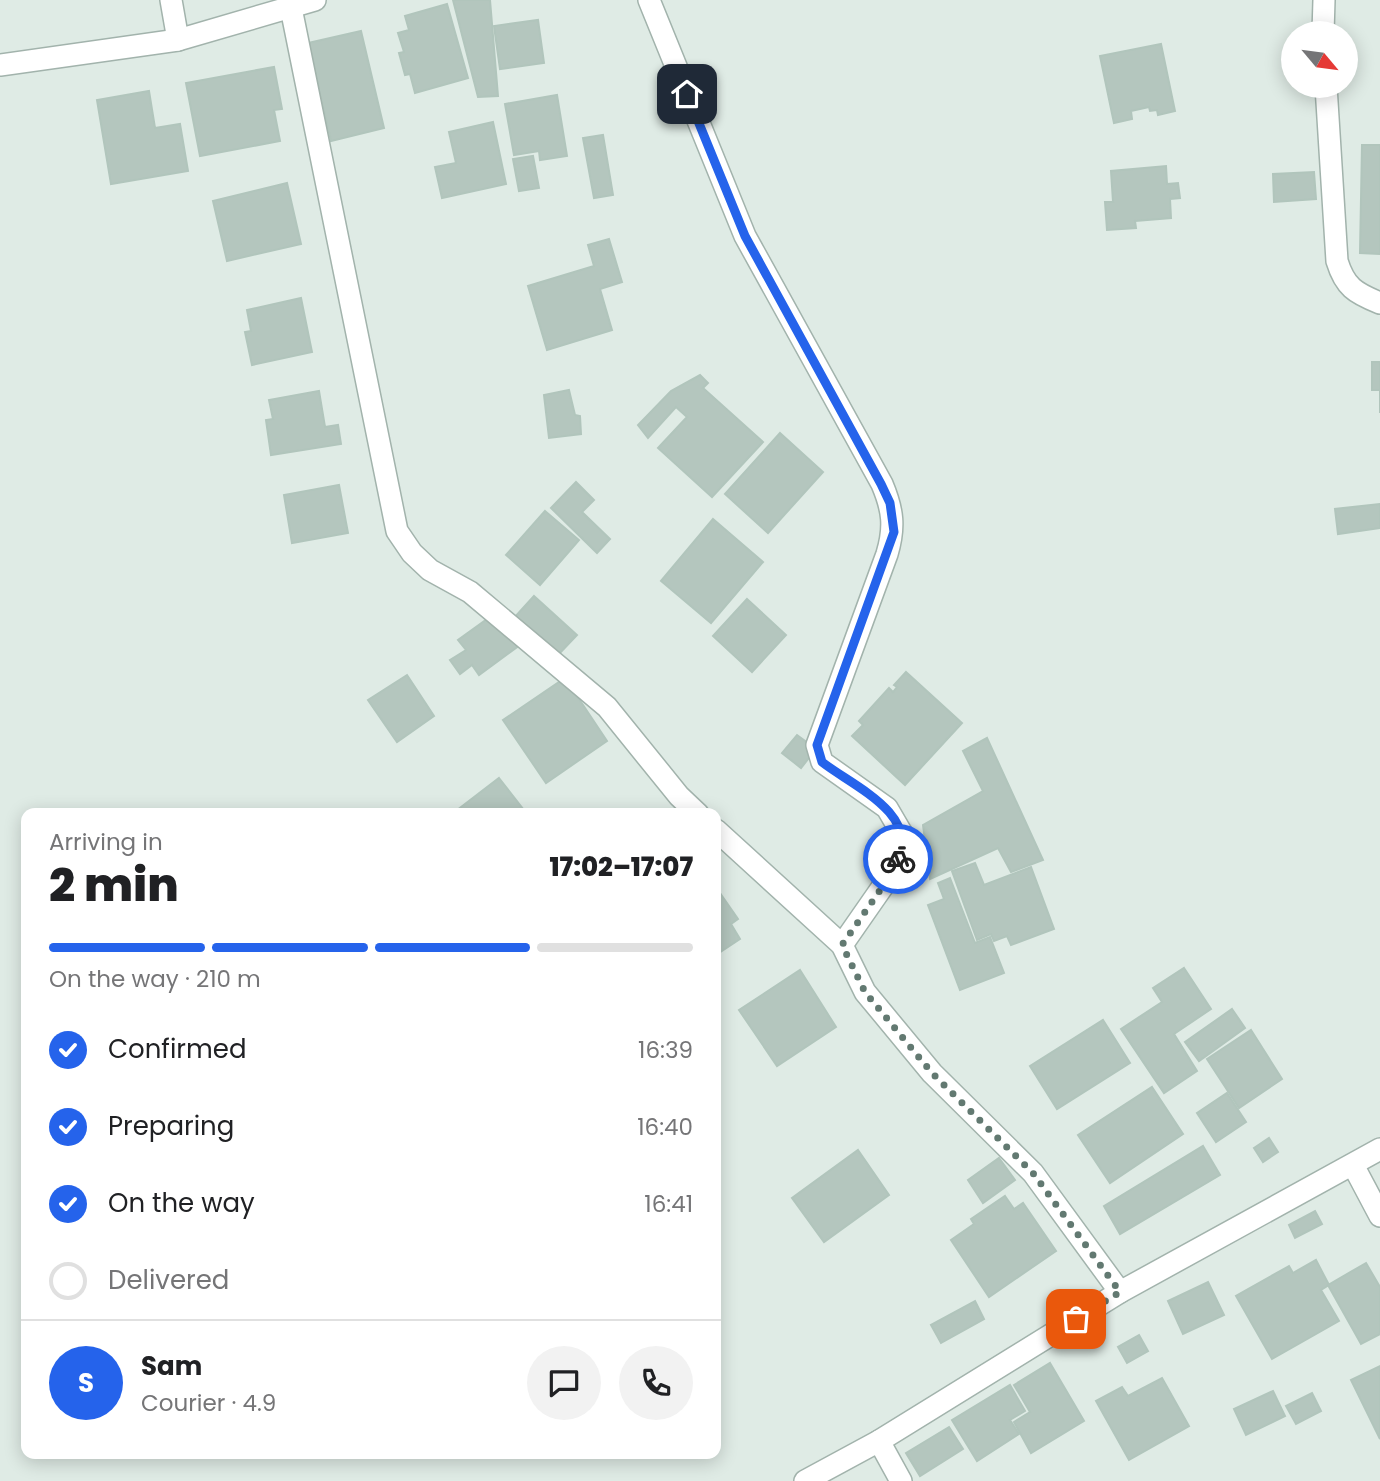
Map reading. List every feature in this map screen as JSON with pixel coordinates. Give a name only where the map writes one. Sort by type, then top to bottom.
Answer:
[{"type":"street","points":[[171,0],[178,40]]},
{"type":"street","points":[[0,65],[178,40],[314,0]]},
{"type":"street","points":[[649,0],[745,236],[890,503],[894,532],[817,745],[822,762],[887,808],[901,832],[902,850],[890,876],[842,945]]},
{"type":"street","points":[[1323,21],[1324,0]]},
{"type":"street","points":[[291,8],[397,531],[412,553],[430,570],[470,592],[607,707],[692,808]]},
{"type":"street","points":[[1327,98],[1338,261],[1343,279],[1360,295],[1380,303]]},
{"type":"street","points":[[721,835],[842,945],[865,992],[932,1073],[1033,1173],[1120,1292]]},
{"type":"street","points":[[805,1481],[879,1441],[1120,1292],[1380,1149]]},
{"type":"street","points":[[1353,1165],[1380,1216]]},
{"type":"street","points":[[879,1441],[901,1481]]},
{"type":"building","points":[[453,0],[490,0],[498,96],[478,97]]},
{"type":"building","points":[[447,4],[468,78],[415,93],[410,74],[405,75],[399,53],[404,52],[398,33],[409,30],[405,16]]},
{"type":"building","points":[[538,20],[544,63],[500,69],[494,26]]},
{"type":"building","points":[[361,31],[384,128],[331,141],[308,43]]},
{"type":"building","points":[[1161,44],[1175,111],[1158,115],[1157,110],[1150,111],[1149,107],[1131,111],[1132,119],[1114,123],[1100,56]]},
{"type":"building","points":[[274,67],[282,109],[274,110],[280,141],[200,156],[186,83]]},
{"type":"building","points":[[149,91],[155,128],[180,124],[188,171],[111,184],[97,100]]},
{"type":"building","points":[[557,95],[567,156],[540,160],[539,151],[514,155],[505,104]]},
{"type":"building","points":[[493,122],[506,184],[442,198],[435,167],[456,163],[449,132]]},
{"type":"building","points":[[603,135],[613,195],[594,198],[583,138]]},
{"type":"building","points":[[1362,145],[1380,145],[1380,254],[1360,253]]},
{"type":"building","points":[[533,156],[539,188],[519,191],[513,159]]},
{"type":"building","points":[[1166,166],[1167,184],[1178,183],[1180,198],[1170,199],[1171,218],[1135,221],[1136,228],[1107,230],[1105,202],[1113,202],[1111,171]]},
{"type":"building","points":[[1314,172],[1316,199],[1274,202],[1273,174]]},
{"type":"building","points":[[287,183],[301,244],[227,261],[213,201]]},
{"type":"building","points":[[609,239],[622,282],[600,289],[612,330],[547,350],[528,286],[594,266],[588,245]]},
{"type":"building","points":[[301,298],[312,352],[252,365],[245,332],[251,331],[247,310]]},
{"type":"building","points":[[1372,362],[1380,362],[1380,390],[1372,390]]},
{"type":"building","points":[[700,375],[708,383],[703,388],[763,442],[712,497],[658,448],[687,417],[676,407],[648,438],[638,425],[671,391]]},
{"type":"building","points":[[569,390],[575,415],[580,416],[581,434],[549,438],[544,395]]},
{"type":"building","points":[[319,391],[325,427],[338,425],[341,444],[271,455],[266,420],[273,419],[269,400]]},
{"type":"building","points":[[780,433],[823,472],[768,533],[725,494]]},
{"type":"building","points":[[576,482],[594,500],[582,512],[610,539],[597,553],[551,508]]},
{"type":"building","points":[[339,485],[348,533],[292,543],[284,495]]},
{"type":"building","points":[[1380,504],[1380,528],[1338,534],[1335,509]]},
{"type":"building","points":[[545,511],[579,540],[540,585],[506,555]]},
{"type":"building","points":[[713,519],[763,562],[711,623],[661,581]]},
{"type":"building","points":[[534,596],[577,635],[556,657],[514,618]]},
{"type":"building","points":[[747,599],[786,635],[752,672],[713,636]]},
{"type":"building","points":[[490,617],[500,631],[507,627],[520,645],[479,675],[472,665],[460,674],[450,660],[466,650],[458,640]]},
{"type":"building","points":[[906,672],[962,723],[905,785],[852,736],[863,725],[859,721],[889,688],[893,692],[897,687],[894,685]]},
{"type":"building","points":[[407,675],[434,716],[397,742],[368,700]]},
{"type":"building","points":[[565,678],[607,741],[546,783],[503,720]]},
{"type":"building","points":[[797,735],[816,749],[801,768],[782,753]]},
{"type":"building","points":[[987,738],[1043,860],[1011,872],[998,848],[930,879],[923,825],[983,791],[963,751]]},
{"type":"building","points":[[499,778],[522,808],[460,808]]},
{"type":"building","points":[[975,863],[984,885],[1031,867],[1054,929],[1011,945],[1007,936],[994,941],[991,934],[977,940],[952,871]]},
{"type":"building","points":[[950,878],[975,943],[990,937],[1004,973],[960,990],[928,905],[944,899],[938,883]]},
{"type":"building","points":[[721,894],[738,919],[731,924],[740,939],[721,952]]},
{"type":"building","points":[[1184,968],[1211,1009],[1174,1034],[1197,1071],[1164,1093],[1121,1029],[1162,1002],[1153,988]]},
{"type":"building","points":[[800,970],[836,1027],[777,1066],[739,1010]]},
{"type":"building","points":[[1232,1009],[1245,1028],[1199,1061],[1185,1042]]},
{"type":"building","points":[[1103,1020],[1130,1063],[1057,1109],[1030,1066]]},
{"type":"building","points":[[1251,1030],[1282,1079],[1239,1108],[1207,1059]]},
{"type":"building","points":[[1152,1087],[1183,1134],[1110,1183],[1078,1135]]},
{"type":"building","points":[[1227,1093],[1246,1122],[1216,1142],[1197,1113]]},
{"type":"building","points":[[1269,1138],[1278,1152],[1263,1162],[1254,1148]]},
{"type":"building","points":[[1203,1146],[1220,1175],[1120,1234],[1104,1206]]},
{"type":"building","points":[[858,1150],[889,1195],[824,1242],[792,1198]]},
{"type":"building","points":[[999,1158],[1015,1180],[983,1203],[968,1180]]},
{"type":"building","points":[[1005,1196],[1014,1209],[1023,1203],[1056,1251],[989,1297],[951,1240],[974,1224],[971,1219]]},
{"type":"building","points":[[1315,1211],[1322,1224],[1295,1238],[1289,1225]]},
{"type":"building","points":[[1316,1260],[1329,1285],[1321,1290],[1339,1321],[1272,1359],[1236,1296],[1289,1266],[1293,1273]]},
{"type":"building","points":[[1366,1263],[1380,1287],[1380,1334],[1361,1344],[1328,1285]]},
{"type":"building","points":[[1208,1282],[1224,1315],[1183,1334],[1168,1301]]},
{"type":"building","points":[[975,1301],[984,1319],[941,1343],[931,1325]]},
{"type":"building","points":[[1139,1335],[1148,1351],[1127,1363],[1118,1347]]},
{"type":"building","points":[[1050,1363],[1084,1421],[1031,1453],[1014,1422],[1030,1412],[1014,1385]]},
{"type":"building","points":[[1380,1366],[1380,1439],[1351,1380]]},
{"type":"building","points":[[1162,1378],[1189,1426],[1129,1460],[1096,1401],[1122,1387],[1128,1396]]},
{"type":"building","points":[[1010,1385],[1025,1411],[1010,1420],[1019,1434],[977,1461],[952,1420]]},
{"type":"building","points":[[1273,1391],[1285,1416],[1246,1435],[1234,1409]]},
{"type":"building","points":[[1312,1393],[1321,1411],[1296,1424],[1286,1406]]},
{"type":"building","points":[[949,1427],[963,1449],[920,1476],[906,1453]]},
{"type":"way so far","points":[[898,859],[890,876],[842,945],[865,992],[932,1073],[1033,1173],[1120,1292],[1076,1319]]},
{"type":"route","points":[[687,94],[745,236],[890,503],[894,532],[817,745],[822,762],[887,808],[895,819],[901,832],[902,850],[898,859]]}]
